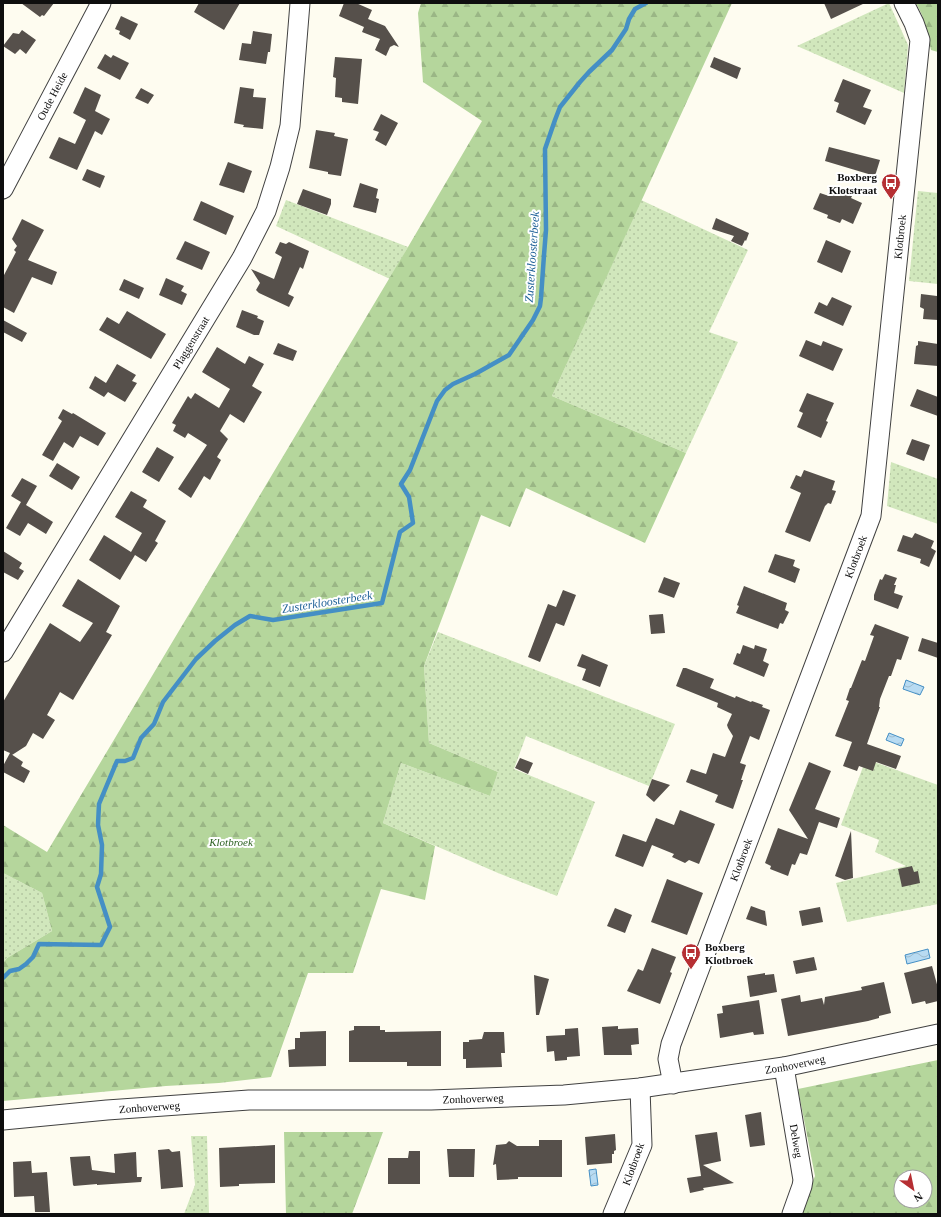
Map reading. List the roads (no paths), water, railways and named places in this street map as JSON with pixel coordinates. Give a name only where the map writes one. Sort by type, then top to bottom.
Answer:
[{"type":"street","name":"Oude Heide","points":[[3,189],[101,3]]},
{"type":"street","name":"Plaggenstraat","points":[[3,652],[242,258],[266,211],[280,167],[290,126],[300,3]]},
{"type":"street","name":"Klotbroek","points":[[672,1084],[668,1059],[671,1044],[871,516],[920,40],[914,23],[904,3]]},
{"type":"street","name":"Zonhoverweg","points":[[3,1120],[107,1110],[249,1100],[431,1100],[564,1095],[672,1084],[784,1067],[938,1034]]},
{"type":"street","name":"Delweg","points":[[784,1067],[803,1180],[792,1214]]},
{"type":"street","name":"Klotbroek","points":[[613,1214],[642,1145],[640,1088]]},
{"type":"water","points":[[906,680],[924,687],[920,695],[903,689]]},
{"type":"water","points":[[889,733],[904,739],[901,746],[886,740]]},
{"type":"water","points":[[928,949],[930,958],[907,964],[905,955]]},
{"type":"water","points":[[596,1169],[598,1185],[591,1186],[589,1170]]},
{"type":"waterway","name":"Zusterkloosterbeek","points":[[3,978],[10,971],[19,969],[26,964],[33,957],[39,944],[101,945],[110,927],[97,887],[101,874],[102,845],[98,825],[99,804],[117,761],[125,761],[133,758],[141,738],[154,724],[163,702],[196,659],[235,625],[250,616],[273,620],[382,603],[400,532],[413,523],[409,497],[401,484],[410,470],[437,401],[445,390],[453,384],[475,374],[509,355],[533,320],[540,306],[546,230],[545,149],[560,107],[589,72],[612,50],[626,29],[629,19],[635,9],[646,3]]},
{"type":"place","name":"Boxberg Klotstraat","points":[[891,200]]},
{"type":"place","name":"Boxberg Klotbroek","points":[[691,970]]}]
